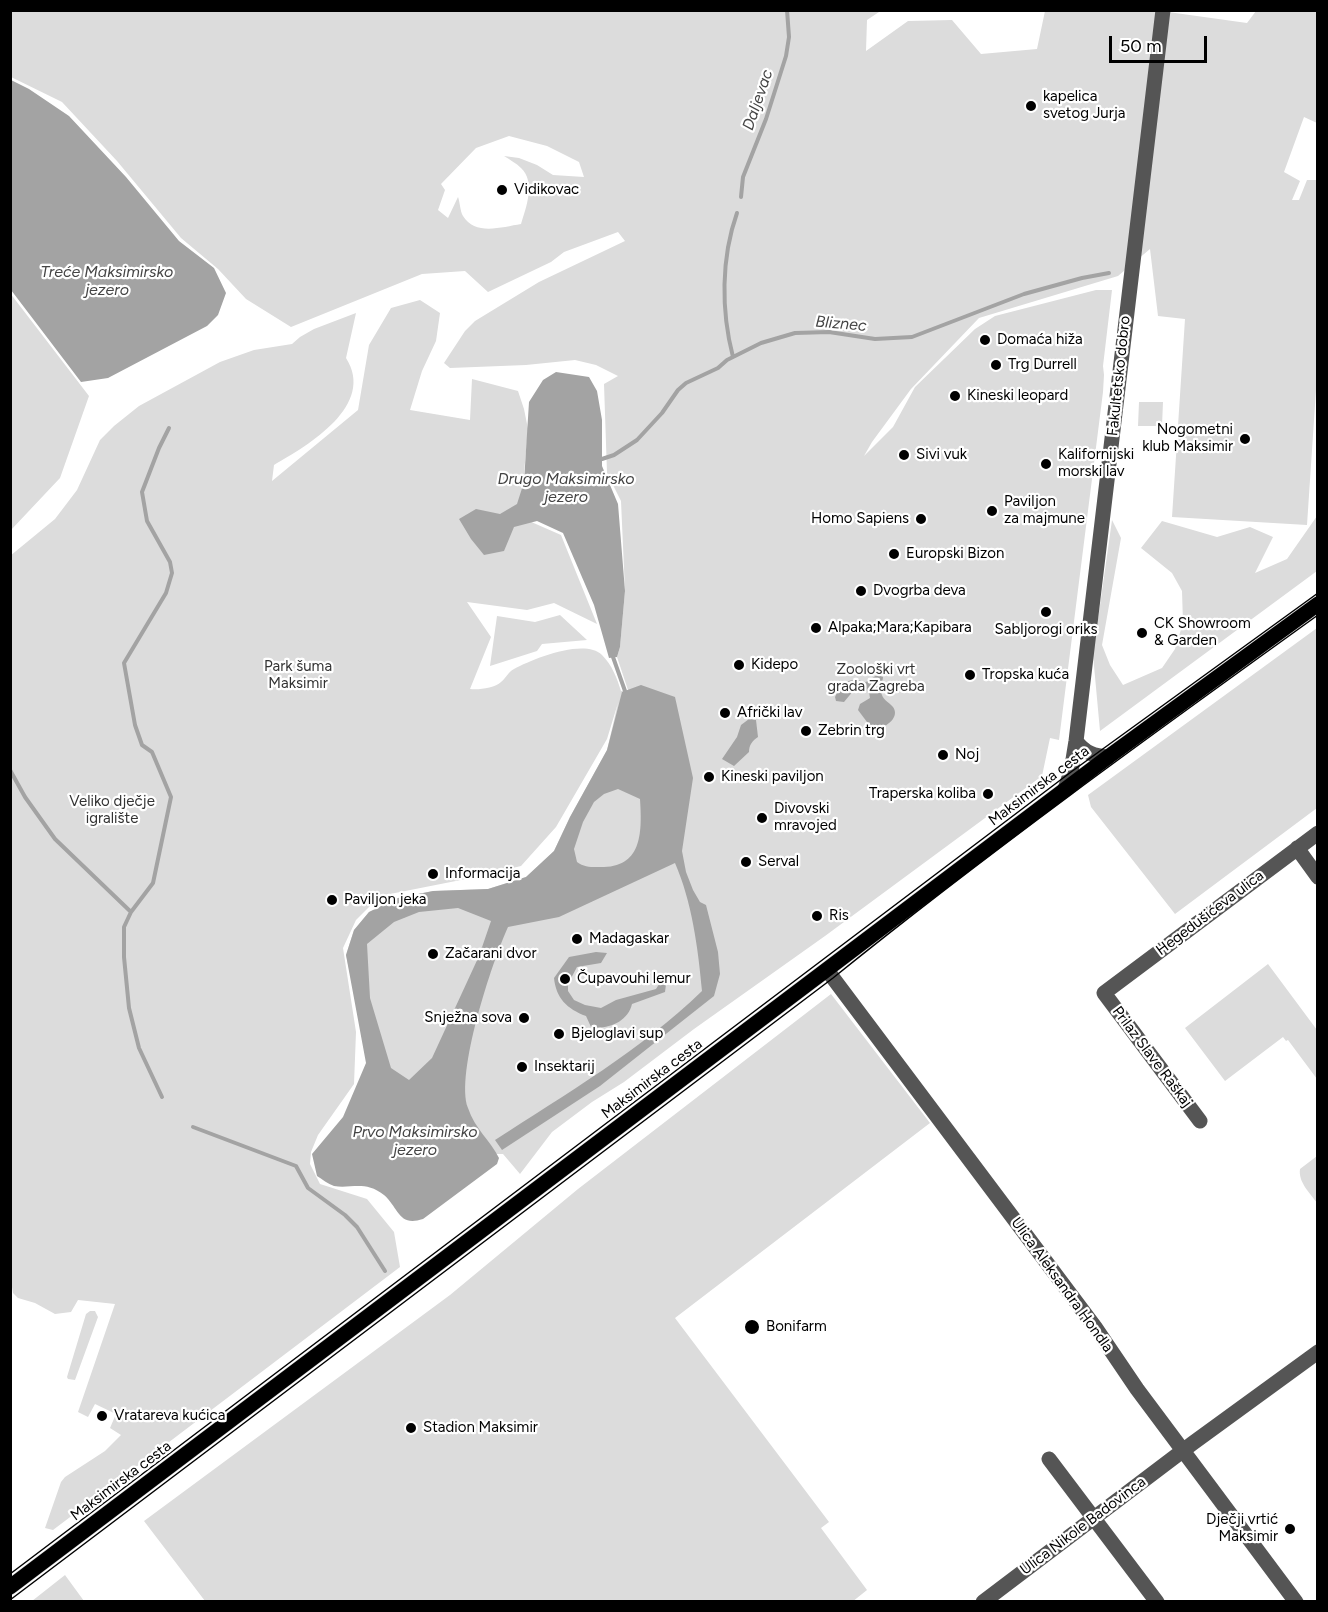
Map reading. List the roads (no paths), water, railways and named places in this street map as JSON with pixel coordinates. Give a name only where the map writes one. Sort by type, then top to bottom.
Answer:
[{"type":"main road","name":"Maksimirska cesta","points":[[10,1587],[1065,789],[1317,604]]},
{"type":"street","name":"Fakultetsko dobro","points":[[1065,789],[1069,780],[1076,741],[1163,10]]},
{"type":"street","points":[[1076,741],[1083,750],[1094,756],[1108,757]]},
{"type":"street","name":"Hegedušićeva ulica","points":[[1104,993],[1317,833]]},
{"type":"street","points":[[1297,848],[1317,877]]},
{"type":"street","name":"Ulica Aleksandra Hondla","points":[[826,970],[1095,1327],[1296,1602]]},
{"type":"street","name":"Prilaz Slave Raškaj","points":[[1104,993],[1200,1120]]},
{"type":"street","name":"Ulica Nikole Badovinca","points":[[983,1602],[1183,1450],[1317,1352]]},
{"type":"street","points":[[1050,1459],[1157,1602]]},
{"type":"water","name":"Treće Maksimirsko jezero","points":[[11,80],[29,89],[69,116],[126,177],[179,241],[214,268],[226,293],[218,315],[207,326],[108,378],[81,382],[11,290]]},
{"type":"water","name":"Drugo Maksimirsko jezero","points":[[556,372],[589,377],[597,391],[602,420],[602,466],[618,504],[625,591],[617,657],[609,658],[594,605],[563,533],[537,521],[514,527],[504,551],[484,555],[459,519],[476,509],[500,514],[517,504],[524,482],[529,402],[543,380]]},
{"type":"water","points":[[877,675],[883,677],[882,694],[895,711],[894,718],[879,729],[870,726],[858,710],[860,704],[870,698],[869,692],[854,690],[844,702],[836,701],[835,697],[847,682],[855,680],[866,682]]},
{"type":"water","name":"Prvo Maksimirsko jezero","points":[[641,685],[675,697],[693,778],[682,851],[686,872],[693,890],[700,902],[706,905],[718,952],[720,974],[714,996],[600,1086],[502,1150],[495,1140],[628,1052],[654,1033],[702,991],[690,909],[675,863],[559,917],[508,927],[493,965],[477,1018],[465,1092],[471,1115],[499,1158],[497,1164],[423,1219],[415,1221],[400,1215],[389,1200],[377,1190],[364,1186],[340,1187],[327,1183],[317,1176],[312,1154],[343,1117],[366,1063],[346,955],[354,930],[369,912],[398,898],[433,891],[488,889],[526,877],[554,851],[607,750],[622,692]],"holes":[[[618,789],[640,799],[640,834],[633,853],[617,865],[593,867],[580,864],[577,862],[574,849],[583,822],[594,802],[604,794]],[[458,908],[491,921],[479,956],[432,1058],[409,1080],[391,1068],[370,998],[367,944],[394,922],[419,912]]]},
{"type":"water","points":[[749,719],[756,720],[758,737],[751,743],[749,752],[734,766],[722,759],[737,737],[741,725]]},
{"type":"water","points":[[596,952],[607,953],[601,963],[577,967],[568,984],[568,991],[574,1000],[601,1008],[616,1000],[656,989],[661,981],[666,984],[665,992],[632,1004],[626,1016],[610,1026],[591,1027],[586,1016],[573,1010],[560,997],[554,978],[569,957]]},
{"type":"waterway","name":"Daljevac","points":[[741,197],[743,177],[766,119],[786,56],[789,37],[787,10]]},
{"type":"waterway","points":[[733,357],[726,321],[725,285],[728,248],[737,213]]},
{"type":"waterway","name":"Bliznec","points":[[602,459],[614,455],[637,440],[686,383],[718,368],[727,360],[761,343],[795,333],[829,332],[875,339],[912,337],[1024,294],[1109,273]]},
{"type":"waterway","points":[[162,1097],[139,1048],[129,1008],[124,957],[124,927],[131,912],[153,883],[171,797],[152,752],[142,745],[135,725],[124,663],[166,593],[172,573],[170,562],[147,521],[142,492],[169,428]]},
{"type":"waterway","points":[[613,657],[625,691]]},
{"type":"waterway","points":[[10,770],[25,797],[55,839],[131,912]]},
{"type":"waterway","points":[[193,1127],[296,1166],[308,1188],[345,1215],[357,1227],[385,1271]]},
{"type":"tram line","points":[[10,1574],[1071,772],[1318,593]]},
{"type":"tram line","points":[[10,1600],[833,978],[1012,838],[1318,615]]},
{"type":"place","name":"kapelica svetog Jurja","points":[[1031,106]]},
{"type":"place","name":"Vidikovac","points":[[502,190]]},
{"type":"place","name":"Domaća hiža","points":[[985,340]]},
{"type":"place","name":"Trg Durrell","points":[[996,365]]},
{"type":"place","name":"Kineski leopard","points":[[955,396]]},
{"type":"place","name":"Nogometni klub Maksimir","points":[[1245,439]]},
{"type":"place","name":"Sivi vuk","points":[[904,455]]},
{"type":"place","name":"Kalifornijski morski lav","points":[[1046,464]]},
{"type":"place","name":"Paviljon za majmune","points":[[992,511]]},
{"type":"place","name":"Homo Sapiens","points":[[921,519]]},
{"type":"place","name":"Europski Bizon","points":[[894,554]]},
{"type":"place","name":"Dvogrba deva","points":[[861,591]]},
{"type":"place","name":"Sabljorogi oriks","points":[[1046,612]]},
{"type":"place","name":"Alpaka;Mara;Kapibara","points":[[816,628]]},
{"type":"place","name":"CK Showroom & Garden","points":[[1142,633]]},
{"type":"place","name":"Kidepo","points":[[739,665]]},
{"type":"place","name":"Tropska kuća","points":[[970,675]]},
{"type":"place","name":"Afrički lav","points":[[725,713]]},
{"type":"place","name":"Zebrin trg","points":[[806,731]]},
{"type":"place","name":"Noj","points":[[943,755]]},
{"type":"place","name":"Kineski paviljon","points":[[709,777]]},
{"type":"place","name":"Traperska koliba","points":[[988,794]]},
{"type":"place","name":"Divovski mravojed","points":[[762,818]]},
{"type":"place","name":"Serval","points":[[746,862]]},
{"type":"place","name":"Informacija","points":[[433,874]]},
{"type":"place","name":"Paviljon jeka","points":[[332,900]]},
{"type":"place","name":"Ris","points":[[817,916]]},
{"type":"place","name":"Madagaskar","points":[[577,939]]},
{"type":"place","name":"Začarani dvor","points":[[433,954]]},
{"type":"place","name":"Čupavouhi lemur","points":[[565,979]]},
{"type":"place","name":"Snježna sova","points":[[524,1018]]},
{"type":"place","name":"Bjeloglavi sup","points":[[559,1034]]},
{"type":"place","name":"Insektarij","points":[[522,1067]]},
{"type":"place","name":"Bonifarm","points":[[752,1327]]},
{"type":"place","name":"Vratareva kućica","points":[[102,1416]]},
{"type":"place","name":"Stadion Maksimir","points":[[411,1428]]},
{"type":"place","name":"Dječji vrtić Maksimir","points":[[1290,1529]]},
{"type":"park label","name":"Park šuma Maksimir","points":[[298,676]]},
{"type":"park label","name":"Zoološki vrt grada Zagreba","points":[[876,678]]},
{"type":"park label","name":"Veliko dječje igralište","points":[[112,810]]}]
